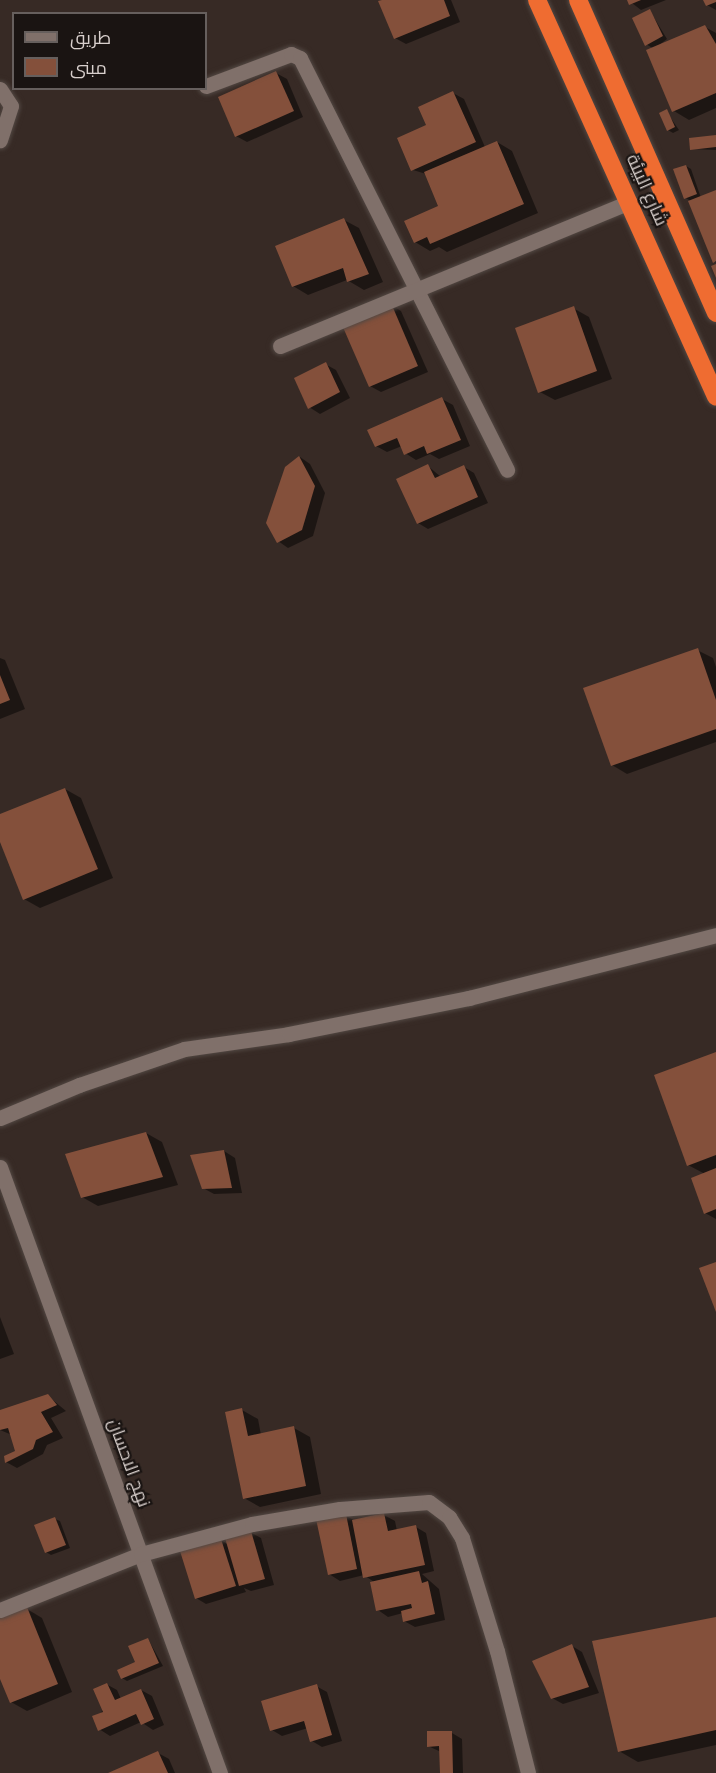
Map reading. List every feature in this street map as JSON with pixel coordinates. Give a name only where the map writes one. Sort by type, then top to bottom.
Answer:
[{"type":"highway","name":"شارع البيئة","points":[[537,0],[716,397]]},
{"type":"highway","name":"شارع البيئة","points":[[578,0],[716,313]]},
{"type":"street","points":[[207,86],[291,54],[300,58],[507,470]]},
{"type":"street","points":[[0,89],[11,106],[0,140]]},
{"type":"street","points":[[280,346],[630,202]]},
{"type":"street","points":[[0,1118],[79,1085],[184,1049],[289,1034],[469,998],[716,935]]},
{"type":"street","name":"نهج الاحسان","points":[[0,1167],[220,1773]]},
{"type":"street","points":[[0,1610],[141,1554],[252,1524],[340,1509],[429,1502],[448,1516],[462,1538],[497,1651],[528,1773]]},
{"type":"building","points":[[444,0],[450,16],[394,39],[378,1]]},
{"type":"building","points":[[627,0],[641,0],[629,5]]},
{"type":"building","points":[[703,0],[716,0],[716,2],[706,6]]},
{"type":"building","points":[[650,9],[663,36],[645,46],[632,18]]},
{"type":"building","points":[[705,25],[716,44],[716,93],[672,112],[646,50]]},
{"type":"building","points":[[276,71],[294,111],[235,137],[218,97]]},
{"type":"building","points":[[453,91],[476,142],[411,171],[397,138],[426,125],[418,107]]},
{"type":"building","points":[[667,109],[675,127],[667,131],[659,113]]},
{"type":"building","points":[[716,135],[716,147],[690,150],[689,138]]},
{"type":"building","points":[[497,141],[524,204],[430,244],[427,237],[414,243],[404,221],[438,206],[424,172]]},
{"type":"building","points":[[686,165],[697,194],[684,199],[673,169]]},
{"type":"building","points":[[716,190],[716,261],[713,263],[688,201]]},
{"type":"building","points":[[344,218],[369,274],[347,282],[343,268],[292,287],[275,246]]},
{"type":"building","points":[[716,264],[716,278],[711,266]]},
{"type":"building","points":[[391,303],[418,366],[369,387],[342,325]]},
{"type":"building","points":[[574,306],[597,371],[538,393],[515,328]]},
{"type":"building","points":[[326,362],[340,392],[308,409],[294,378]]},
{"type":"building","points":[[442,397],[461,440],[427,454],[424,446],[404,455],[397,438],[375,447],[367,430]]},
{"type":"building","points":[[299,456],[315,486],[302,530],[277,543],[266,523],[285,467]]},
{"type":"building","points":[[428,464],[435,478],[464,465],[478,497],[417,524],[396,479]]},
{"type":"building","points":[[698,648],[716,700],[716,729],[611,766],[583,688]]},
{"type":"building","points":[[0,675],[10,700],[0,704]]},
{"type":"building","points":[[65,788],[98,869],[23,900],[0,842],[0,814]]},
{"type":"building","points":[[716,1052],[716,1155],[687,1166],[654,1075]]},
{"type":"building","points":[[146,1132],[163,1177],[81,1198],[65,1154]]},
{"type":"building","points":[[224,1150],[232,1188],[202,1189],[190,1155]]},
{"type":"building","points":[[716,1168],[716,1209],[704,1214],[691,1178]]},
{"type":"building","points":[[716,1262],[716,1312],[699,1268]]},
{"type":"building","points":[[48,1394],[57,1405],[41,1412],[53,1432],[36,1440],[33,1449],[5,1463],[4,1456],[15,1451],[8,1428],[0,1430],[0,1410]]},
{"type":"building","points":[[242,1408],[248,1436],[294,1426],[306,1486],[243,1499],[225,1412]]},
{"type":"building","points":[[384,1513],[388,1531],[416,1525],[425,1565],[363,1578],[352,1520]]},
{"type":"building","points":[[346,1514],[357,1569],[328,1575],[316,1519]]},
{"type":"building","points":[[55,1517],[66,1545],[45,1553],[34,1525]]},
{"type":"building","points":[[251,1531],[265,1579],[239,1586],[225,1538]]},
{"type":"building","points":[[221,1539],[236,1586],[195,1599],[180,1551]]},
{"type":"building","points":[[419,1571],[422,1583],[428,1581],[435,1614],[403,1622],[401,1611],[412,1608],[411,1604],[376,1611],[370,1582]]},
{"type":"building","points":[[27,1607],[58,1684],[10,1703],[0,1679],[0,1617]]},
{"type":"building","points":[[716,1617],[716,1730],[618,1752],[592,1641]]},
{"type":"building","points":[[148,1638],[159,1663],[121,1679],[117,1670],[135,1662],[128,1646]]},
{"type":"building","points":[[572,1644],[589,1687],[551,1699],[532,1661]]},
{"type":"building","points":[[107,1683],[115,1700],[141,1689],[154,1719],[141,1725],[136,1714],[98,1731],[92,1716],[103,1712],[93,1689]]},
{"type":"building","points":[[317,1684],[332,1735],[310,1742],[304,1721],[270,1731],[261,1701]]},
{"type":"building","points":[[427,1731],[452,1731],[453,1773],[440,1773],[439,1746],[427,1747]]},
{"type":"building","points":[[158,1751],[168,1773],[108,1773]]}]
